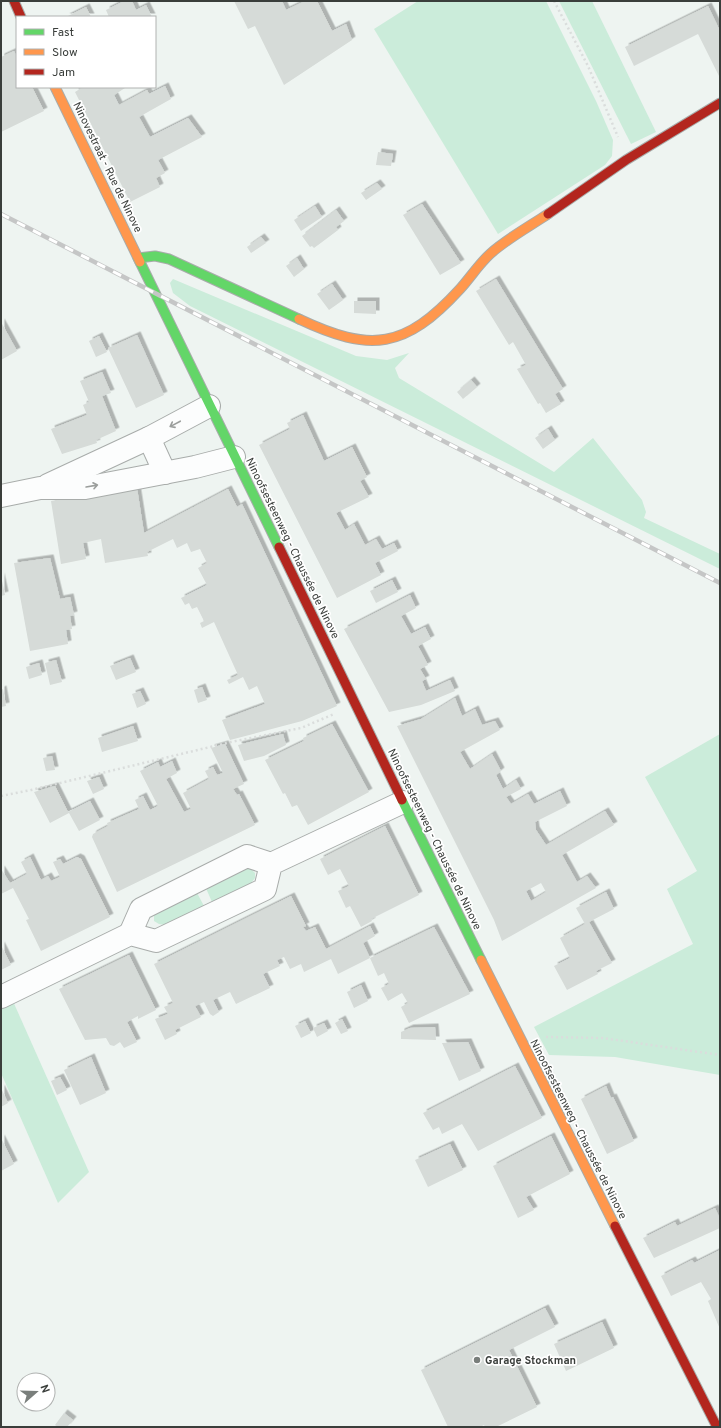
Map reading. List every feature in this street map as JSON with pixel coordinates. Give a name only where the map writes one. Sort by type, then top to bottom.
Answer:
[{"type":"main road","points":[[14,1],[21,16]]},
{"type":"main road","name":"Ninovestraat - Rue de Ninove","points":[[55,88],[138,258]]},
{"type":"main road","points":[[138,258],[155,256],[169,259],[250,298],[329,332],[358,340],[379,340],[400,334],[424,323],[477,271],[490,254],[626,160],[720,103]]},
{"type":"main road","name":"Ninoofsesteenweg - Chaussée de Ninove","points":[[138,258],[209,406],[521,1041],[717,1427]]},
{"type":"street","points":[[40,488],[149,438],[209,406]]},
{"type":"street","points":[[149,438],[165,473]]},
{"type":"street","points":[[1,496],[40,488],[85,488],[195,467],[234,457]]},
{"type":"street","points":[[1,998],[130,934],[141,909],[247,856],[271,864],[403,802]]},
{"type":"street","points":[[130,934],[156,941],[265,889],[271,864]]},
{"type":"path","points":[[554,1],[588,66],[626,160]]},
{"type":"path","points":[[1,796],[231,742],[301,728],[356,705]]},
{"type":"path","points":[[521,1041],[548,1037],[603,1038],[720,1055]]},
{"type":"green space","points":[[418,1],[546,1],[596,101],[613,140],[612,156],[605,165],[498,234],[374,29]]},
{"type":"green space","points":[[559,1],[592,1],[656,132],[631,144]]},
{"type":"green space","points":[[173,279],[356,356],[387,360],[409,353],[395,368],[399,378],[554,472],[593,438],[642,500],[646,512],[644,518],[720,554],[720,569],[190,306],[173,293],[170,283]]},
{"type":"green space","points":[[720,734],[720,1075],[615,1057],[549,1055],[534,1027],[693,944],[667,889],[697,871],[645,777]]},
{"type":"green space","points":[[244,868],[250,868],[255,873],[255,878],[251,883],[212,902],[205,886]]},
{"type":"green space","points":[[196,891],[204,906],[165,925],[154,921],[154,915]]},
{"type":"green space","points":[[12,999],[89,1172],[58,1203],[1,1073],[1,1005]]},
{"type":"building","points":[[124,1],[132,1],[136,10],[146,5],[152,16],[109,16],[106,10]]},
{"type":"building","points":[[234,1],[282,1],[286,10],[305,1],[317,1],[332,31],[346,24],[352,40],[284,85],[255,26],[248,29]]},
{"type":"building","points":[[708,6],[720,31],[720,78],[698,34],[634,66],[625,47]]},
{"type":"building","points":[[86,7],[90,16],[68,16]]},
{"type":"building","points":[[14,51],[16,55],[16,88],[32,88],[44,111],[1,132],[1,57]]},
{"type":"building","points":[[165,86],[171,99],[139,117],[150,137],[188,118],[202,137],[158,160],[165,173],[156,178],[160,187],[130,202],[75,92],[81,88],[125,88],[114,95],[119,105],[147,90],[149,94]]},
{"type":"building","points":[[378,152],[393,154],[391,166],[376,165]]},
{"type":"building","points":[[377,183],[382,189],[366,200],[361,193]]},
{"type":"building","points":[[422,204],[461,263],[440,275],[403,215]]},
{"type":"building","points":[[315,206],[322,217],[301,231],[294,220]]},
{"type":"building","points":[[336,210],[344,221],[336,227],[338,230],[314,248],[312,246],[310,247],[302,236]]},
{"type":"building","points":[[261,237],[266,243],[251,253],[247,247]]},
{"type":"building","points":[[297,258],[304,269],[294,277],[286,266]]},
{"type":"building","points":[[496,279],[563,389],[555,394],[561,404],[546,413],[540,403],[538,404],[517,369],[526,365],[513,342],[509,345],[476,291]]},
{"type":"building","points":[[332,284],[343,300],[329,310],[317,294]]},
{"type":"building","points":[[354,301],[376,301],[376,314],[354,313]]},
{"type":"building","points":[[1,322],[17,351],[1,360]]},
{"type":"building","points":[[137,335],[164,395],[136,408],[108,348]]},
{"type":"building","points":[[99,336],[107,352],[96,357],[89,341]]},
{"type":"building","points":[[102,372],[111,393],[102,396],[116,431],[96,440],[97,443],[62,454],[51,429],[87,415],[83,405],[89,402],[80,381]]},
{"type":"building","points":[[471,380],[477,387],[463,399],[457,392]]},
{"type":"building","points":[[303,415],[324,461],[352,447],[367,477],[360,481],[369,497],[336,513],[345,530],[354,524],[365,545],[376,539],[382,549],[394,543],[398,551],[375,563],[381,575],[337,598],[259,445],[290,429],[287,423]]},
{"type":"building","points":[[548,429],[555,440],[543,449],[535,438]]},
{"type":"building","points":[[137,488],[144,533],[228,489],[237,507],[242,504],[337,706],[302,721],[230,740],[222,720],[265,704],[257,686],[249,690],[243,677],[229,684],[227,680],[238,675],[214,622],[202,628],[200,623],[204,621],[197,607],[192,609],[189,603],[185,605],[181,598],[207,585],[198,568],[207,563],[200,549],[191,552],[187,543],[177,548],[173,539],[147,552],[148,556],[105,563],[101,539],[83,543],[86,559],[61,564],[51,501]]},
{"type":"building","points":[[50,558],[60,599],[70,597],[74,615],[70,616],[72,629],[66,630],[68,644],[30,651],[14,563]]},
{"type":"building","points":[[1,576],[5,595],[1,596]]},
{"type":"building","points":[[392,580],[398,592],[376,603],[370,591]]},
{"type":"building","points":[[410,595],[416,608],[401,616],[411,634],[425,627],[431,639],[418,646],[428,665],[420,669],[426,679],[422,681],[426,691],[450,680],[455,691],[421,705],[389,712],[344,629]]},
{"type":"building","points":[[130,658],[136,672],[116,680],[110,666]]},
{"type":"building","points":[[56,660],[62,682],[50,685],[45,663]]},
{"type":"building","points":[[39,663],[42,675],[29,679],[26,667]]},
{"type":"building","points":[[202,687],[207,700],[198,703],[194,690]]},
{"type":"building","points":[[3,689],[6,706],[1,707],[1,690]]},
{"type":"building","points":[[140,691],[146,704],[137,708],[132,694]]},
{"type":"building","points":[[455,698],[462,716],[475,709],[482,725],[495,721],[500,730],[460,752],[470,769],[492,754],[501,771],[496,775],[503,789],[516,780],[521,789],[506,797],[511,804],[528,794],[534,804],[560,791],[567,806],[535,822],[536,830],[546,845],[605,811],[614,825],[562,855],[577,882],[587,876],[596,888],[502,941],[494,920],[397,726],[421,719]],"holes":[[[541,883],[546,892],[531,901],[526,891]]]},
{"type":"building","points":[[332,724],[369,792],[308,825],[297,805],[292,807],[285,793],[283,794],[265,760],[304,741],[303,738]]},
{"type":"building","points":[[133,726],[138,741],[102,752],[98,738]]},
{"type":"building","points":[[283,734],[286,745],[264,756],[244,761],[238,745]]},
{"type":"building","points":[[225,744],[244,784],[233,789],[237,795],[239,794],[255,825],[117,892],[92,837],[93,834],[108,826],[107,823],[139,809],[135,800],[143,796],[150,810],[158,806],[140,771],[158,762],[160,767],[172,761],[177,773],[166,779],[184,812],[191,809],[183,793],[209,779],[205,771],[213,767],[217,775],[223,773],[211,748]]},
{"type":"building","points":[[52,756],[55,770],[46,771],[43,758]]},
{"type":"building","points":[[99,777],[104,789],[93,794],[87,781]]},
{"type":"building","points":[[55,786],[68,812],[90,801],[100,820],[79,831],[69,813],[50,823],[34,792]]},
{"type":"building","points":[[385,826],[419,895],[371,919],[372,921],[361,927],[350,906],[346,908],[338,891],[349,886],[340,869],[328,875],[320,859]]},
{"type":"building","points":[[30,857],[41,880],[48,876],[51,881],[60,877],[53,862],[60,859],[63,864],[77,857],[81,859],[110,917],[41,951],[26,920],[29,919],[13,888],[1,894],[1,869],[10,883],[27,874],[21,862]]},
{"type":"building","points":[[606,892],[614,909],[589,922],[612,963],[596,971],[598,974],[567,990],[554,966],[570,958],[560,938],[585,924],[576,908]]},
{"type":"building","points":[[291,896],[306,926],[303,927],[306,931],[315,927],[326,949],[370,926],[375,936],[363,943],[370,958],[338,974],[331,959],[304,972],[301,964],[290,969],[284,957],[277,960],[280,966],[263,974],[270,988],[236,1004],[230,992],[213,1000],[219,1012],[213,1016],[210,1014],[204,1002],[195,1006],[201,1017],[175,1030],[177,1034],[165,1040],[155,1019],[168,1014],[164,1007],[173,1003],[154,964]]},
{"type":"building","points":[[434,927],[470,994],[409,1023],[401,1007],[408,1003],[402,993],[388,1001],[381,988],[389,984],[384,973],[378,976],[370,958]]},
{"type":"building","points":[[1,945],[11,965],[1,970]]},
{"type":"building","points":[[129,955],[156,1010],[138,1019],[138,1016],[127,1022],[137,1042],[124,1048],[120,1042],[114,1046],[110,1045],[106,1038],[85,1040],[59,989]]},
{"type":"building","points":[[361,985],[368,1001],[354,1008],[347,992]]},
{"type":"building","points":[[342,1019],[348,1031],[341,1034],[335,1023]]},
{"type":"building","points":[[305,1021],[311,1033],[301,1038],[295,1026]]},
{"type":"building","points":[[324,1023],[328,1031],[317,1037],[313,1028]]},
{"type":"building","points":[[435,1027],[436,1040],[401,1039],[401,1032],[410,1028]]},
{"type":"building","points":[[468,1042],[481,1071],[459,1081],[442,1043]]},
{"type":"building","points":[[91,1057],[106,1093],[80,1105],[64,1070]]},
{"type":"building","points":[[515,1066],[542,1118],[478,1151],[462,1124],[442,1134],[439,1127],[433,1130],[423,1113]]},
{"type":"building","points":[[60,1077],[67,1090],[57,1095],[51,1081]]},
{"type":"building","points":[[606,1086],[611,1098],[613,1097],[634,1141],[607,1154],[581,1099]]},
{"type":"building","points":[[1,1088],[8,1103],[1,1107]]},
{"type":"building","points":[[551,1136],[570,1174],[526,1197],[534,1210],[518,1218],[493,1166]]},
{"type":"building","points":[[1,1138],[14,1164],[1,1171]]},
{"type":"building","points":[[450,1144],[463,1170],[428,1187],[415,1160]]},
{"type":"building","points":[[715,1208],[720,1219],[720,1228],[654,1258],[643,1238],[675,1222],[677,1226]]},
{"type":"building","points":[[720,1250],[720,1329],[708,1301],[711,1299],[701,1282],[671,1296],[661,1276],[692,1260],[694,1263]]},
{"type":"building","name":"Garage Stockman","points":[[545,1308],[555,1327],[509,1350],[537,1407],[496,1427],[485,1427],[484,1425],[480,1427],[448,1427],[421,1370]]},
{"type":"building","points":[[602,1322],[614,1348],[566,1371],[554,1344]]},
{"type":"building","points":[[64,1413],[73,1420],[67,1427],[58,1427],[55,1425]]},
{"type":"railway","points":[[1,214],[720,583]]},
{"type":"traffic: fast","points":[[138,258],[155,256],[169,259],[299,319]]},
{"type":"traffic: fast","points":[[140,262],[279,547]]},
{"type":"traffic: fast","points":[[402,800],[481,960]]},
{"type":"traffic: slow","points":[[55,88],[140,262]]},
{"type":"traffic: slow","points":[[299,319],[324,330],[347,337],[367,340],[386,339],[404,334],[422,324],[440,309],[496,249],[510,238],[548,214]]},
{"type":"traffic: slow","points":[[481,960],[615,1226]]},
{"type":"traffic: jam","points":[[14,1],[21,16]]},
{"type":"traffic: jam","points":[[548,214],[626,160],[720,103]]},
{"type":"traffic: jam","points":[[279,547],[402,800]]},
{"type":"traffic: jam","points":[[615,1226],[717,1427]]},
{"type":"place","name":"Garage Stockman","points":[[477,1360]]}]
